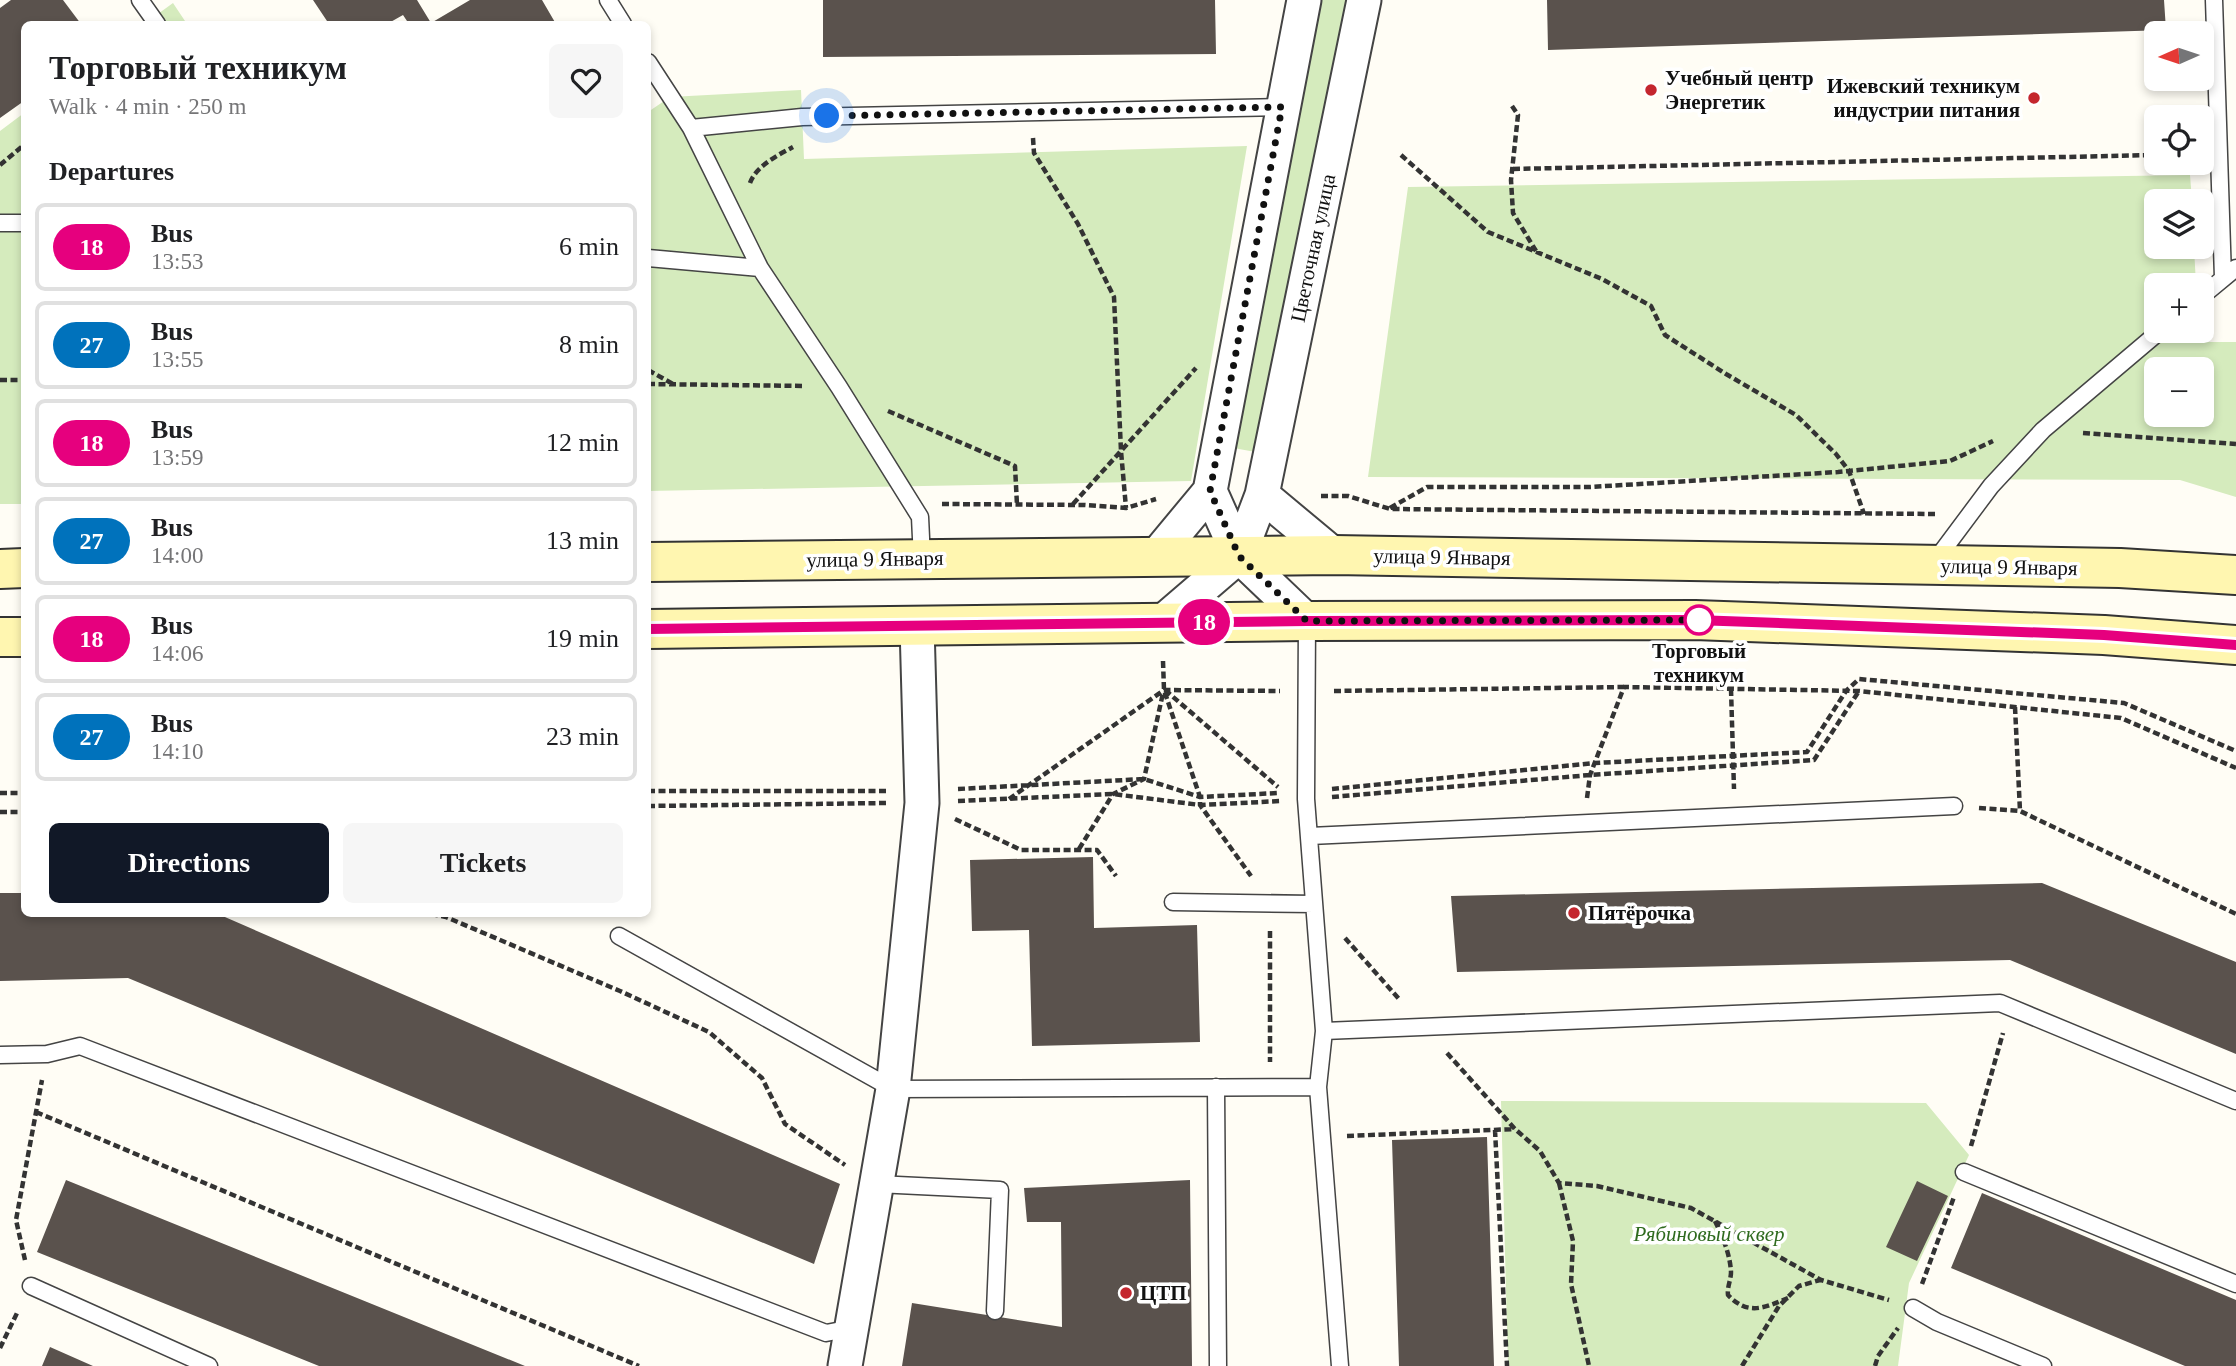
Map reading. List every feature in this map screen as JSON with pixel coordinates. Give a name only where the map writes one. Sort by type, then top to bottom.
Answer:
[{"type":"main road","name":"улица 9 Января","points":[[651,562],[1334,555],[2120,568],[2236,575]]},
{"type":"main road","points":[[0,569],[21,568]]},
{"type":"main road","points":[[651,629],[1160,622],[1695,620],[2104,635],[2236,645]]},
{"type":"main road","points":[[0,637],[21,637]]},
{"type":"street","points":[[1156,556],[1210,491],[1304,0]]},
{"type":"street","name":"Цветочная улица","points":[[1239,556],[1262,495],[1364,0]]},
{"type":"street","points":[[1210,491],[1239,556],[1307,621]]},
{"type":"street","points":[[1262,495],[1334,555]]},
{"type":"street","points":[[1160,622],[1239,556]]},
{"type":"street","points":[[845,1366],[852,1328],[864,1177],[893,1089],[922,797],[917,625]]},
{"type":"lane","points":[[140,0],[155,21]]},
{"type":"lane","points":[[608,0],[621,21]]},
{"type":"lane","points":[[2214,0],[2230,273],[2214,286]]},
{"type":"lane","points":[[651,67],[691,128],[760,268],[839,387],[920,517],[922,559]]},
{"type":"lane","points":[[691,128],[802,117],[1282,107]]},
{"type":"lane","points":[[0,223],[21,223]]},
{"type":"lane","points":[[651,258],[760,268]]},
{"type":"lane","points":[[1931,566],[1991,486],[2043,430],[2146,343]]},
{"type":"lane","points":[[1307,621],[1306,795],[1324,1031],[1318,1087],[1340,1366]]},
{"type":"lane","points":[[1310,836],[1954,806]]},
{"type":"lane","points":[[1172,902],[1314,904]]},
{"type":"lane","points":[[619,936],[893,1089],[1318,1087]]},
{"type":"lane","points":[[1324,1031],[2000,1003],[2236,1101]]},
{"type":"lane","points":[[0,1055],[47,1054],[80,1046],[826,1333],[852,1328]]},
{"type":"lane","points":[[1216,1087],[1218,1366]]},
{"type":"lane","points":[[1964,1172],[2236,1284]]},
{"type":"lane","points":[[864,1177],[1000,1190],[995,1311]]},
{"type":"lane","points":[[31,1286],[209,1366]]},
{"type":"lane","points":[[1913,1308],[1937,1322],[2043,1366]]},
{"type":"path","points":[[1512,106],[1518,115],[1513,169],[1513,214],[1537,252]]},
{"type":"path","points":[[1032,112],[1034,153],[1078,224],[1114,297],[1126,508]]},
{"type":"path","points":[[0,165],[21,148]]},
{"type":"path","points":[[1401,155],[1488,232],[1602,279],[1651,306],[1665,335],[1796,415],[1836,454],[1849,471],[1864,514]]},
{"type":"path","points":[[1513,169],[2144,155]]},
{"type":"path","points":[[1072,505],[1198,367]]},
{"type":"path","points":[[651,372],[673,384]]},
{"type":"path","points":[[0,380],[21,380]]},
{"type":"path","points":[[878,407],[1015,466],[1017,505]]},
{"type":"path","points":[[2043,430],[2236,444]]},
{"type":"path","points":[[1390,509],[1427,487],[1590,486],[1849,471],[1950,461],[1996,440]]},
{"type":"path","points":[[651,791],[1009,799],[1113,794],[1200,805],[1595,763],[1807,752],[1846,691],[1859,679],[2124,703],[2236,751]]},
{"type":"path","points":[[1584,824],[1590,775],[1624,687]]},
{"type":"path","points":[[1009,799],[1164,690],[1624,687],[1859,691],[2121,718],[2236,768]]},
{"type":"path","points":[[1731,689],[1735,816]]},
{"type":"path","points":[[1144,779],[1164,690]]},
{"type":"path","points":[[651,806],[922,797],[1027,785],[1144,779],[1200,797],[1284,793],[1164,690]]},
{"type":"path","points":[[1306,795],[1814,760],[1859,691]]},
{"type":"path","points":[[2015,707],[2020,811]]},
{"type":"path","points":[[1079,850],[1113,794],[1144,779]]},
{"type":"path","points":[[0,793],[21,793]]},
{"type":"path","points":[[922,797],[1021,850],[1097,850],[1116,876]]},
{"type":"path","points":[[1200,805],[1270,902],[1270,1087]]},
{"type":"path","points":[[1954,806],[2020,811],[2236,914]]},
{"type":"path","points":[[0,812],[21,812]]},
{"type":"path","points":[[1314,904],[1515,1129],[1540,1151],[1559,1183],[1573,1241],[1571,1284],[1589,1366]]},
{"type":"path","points":[[446,917],[709,1032],[762,1078],[785,1124],[864,1177]]},
{"type":"path","points":[[0,1348],[31,1286],[16,1220],[47,1054]]},
{"type":"path","points":[[36,1112],[639,1366]]},
{"type":"path","points":[[1321,1138],[1515,1129]]},
{"type":"path","points":[[1495,1130],[1507,1366]]},
{"type":"path","points":[[1559,1183],[1597,1186],[1691,1208],[1821,1280],[1913,1308],[1878,1356],[1875,1366]]},
{"type":"path","points":[[1714,1221],[1730,1258],[1728,1295],[1748,1309],[1769,1306],[1788,1298]]},
{"type":"path","points":[[1742,1366],[1779,1306],[1799,1286],[1821,1280]]},
{"type":"green space","points":[[1317,0],[1351,0],[1261,453],[1228,447]]},
{"type":"green space","points":[[173,3],[185,21],[148,21]]},
{"type":"green space","points":[[801,90],[804,159],[1247,146],[1191,481],[651,491],[651,110],[670,97]]},
{"type":"green space","points":[[21,115],[21,504],[0,504],[0,131]]},
{"type":"green space","points":[[2190,175],[2191,189],[2144,189],[2144,259],[2195,259],[2195,273],[2144,273],[2144,343],[2236,342],[2236,497],[2180,480],[1368,477],[1408,187]]},
{"type":"green space","name":"Рябиновый сквер","points":[[1501,1101],[1926,1103],[1969,1155],[1909,1283],[1898,1366],[1508,1366]]},
{"type":"building","points":[[11,0],[63,0],[79,21],[21,21],[21,103],[0,118],[0,8]]},
{"type":"building","points":[[313,0],[417,0],[430,21],[407,21],[403,15],[392,21],[327,21]]},
{"type":"building","points":[[470,0],[542,0],[554,21],[434,21]]},
{"type":"building","points":[[823,0],[1215,0],[1216,54],[823,57]]},
{"type":"building","points":[[1547,0],[2164,0],[2165,21],[2144,21],[2144,31],[1548,50]]},
{"type":"building","points":[[1093,857],[1094,928],[1197,925],[1200,1042],[1032,1046],[1029,930],[972,931],[970,860]]},
{"type":"building","points":[[2042,883],[2236,962],[2236,1054],[2010,960],[1457,972],[1451,896]]},
{"type":"building","points":[[0,893],[21,893],[21,917],[225,917],[840,1184],[814,1264],[128,978],[0,981]]},
{"type":"building","points":[[1487,1137],[1494,1366],[1399,1366],[1392,1140]]},
{"type":"building","points":[[66,1180],[525,1366],[319,1366],[37,1252]]},
{"type":"building","points":[[1190,1180],[1192,1366],[902,1366],[912,1303],[1062,1327],[1061,1222],[1027,1222],[1024,1188]]},
{"type":"building","points":[[1917,1181],[1948,1196],[1917,1261],[1886,1247]]},
{"type":"building","points":[[1982,1193],[2236,1300],[2236,1366],[2185,1366],[1951,1268]]},
{"type":"building","points":[[50,1347],[93,1366],[42,1366]]},
{"type":"bus line","name":"18","points":[[651,629],[1307,621],[1695,620],[2104,635],[2236,645]]},
{"type":"place","name":"Учебный центр Энергетик","points":[[1651,90]]},
{"type":"place","name":"Ижевский техникум индустрии питания","points":[[2034,98]]},
{"type":"place","name":"Торговый техникум","points":[[1699,620]]},
{"type":"place","name":"Пятёрочка","points":[[1574,913]]},
{"type":"place","name":"ЦТП","points":[[1126,1293]]},
{"type":"route","points":[[827,116],[1282,107],[1210,491],[1239,556],[1307,621],[1699,620]]}]
